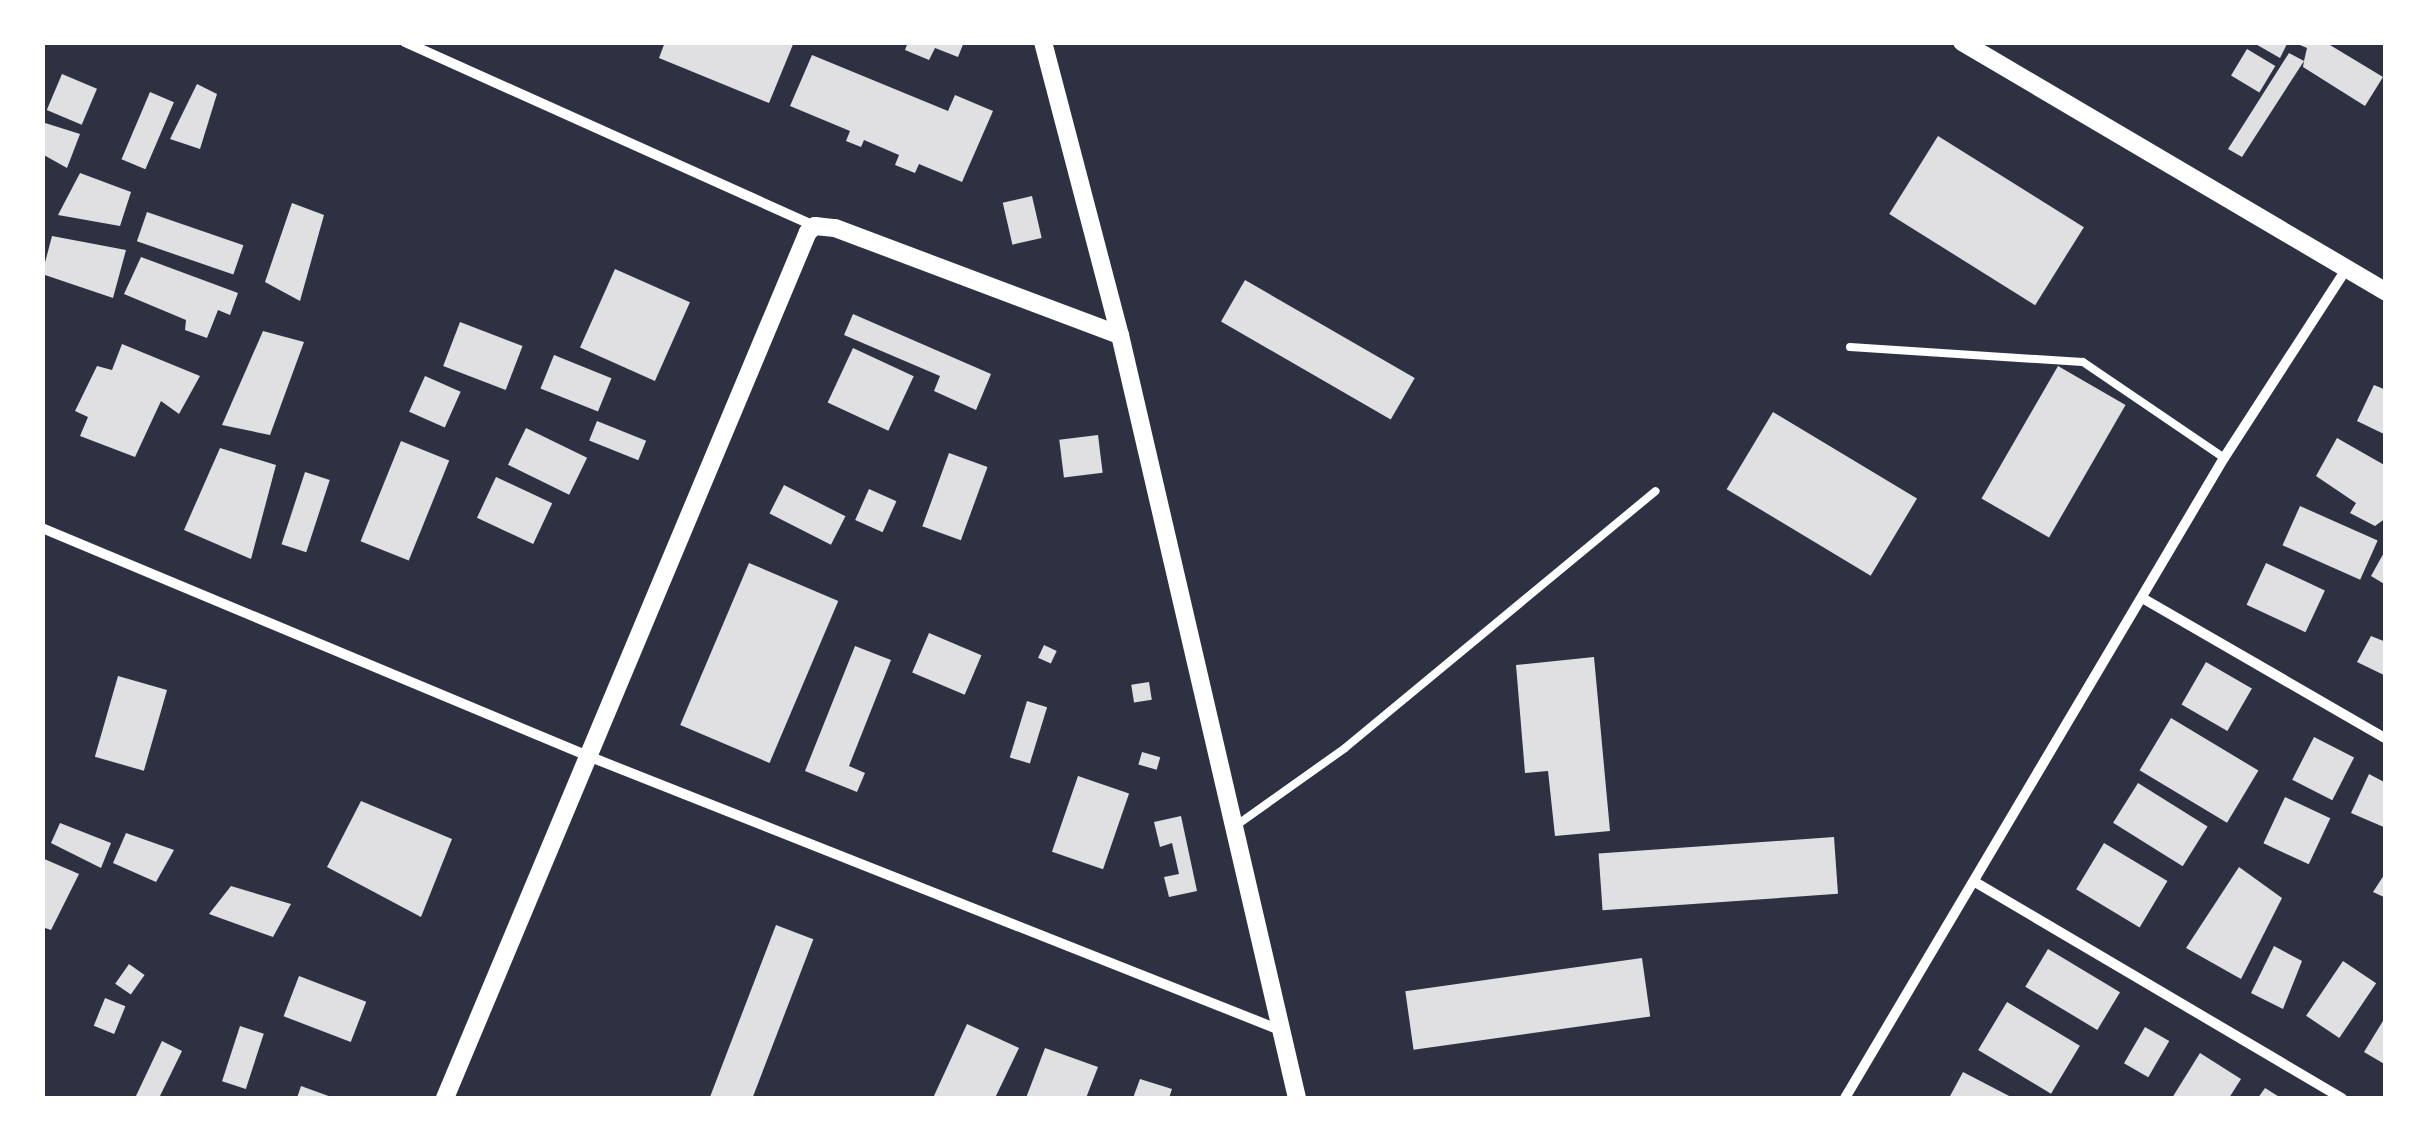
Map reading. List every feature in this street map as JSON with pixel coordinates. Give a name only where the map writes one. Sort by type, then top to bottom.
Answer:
[{"type":"street","points":[[405,42],[815,226],[1120,336]]},
{"type":"street","points":[[1043,42],[1120,336],[1297,1098]]},
{"type":"street","points":[[1962,42],[2386,292]]},
{"type":"street","points":[[445,1098],[804,240],[815,226]]},
{"type":"street","points":[[1845,1098],[2224,458],[2347,268]]},
{"type":"street","points":[[42,528],[588,756],[1281,1031]]},
{"type":"street","points":[[2144,598],[2386,739]]},
{"type":"street","points":[[1975,882],[2342,1098]]},
{"type":"lane","points":[[1850,348],[2083,362],[2224,458]]},
{"type":"lane","points":[[1234,827],[1344,748],[1656,491]]},
{"type":"building","points":[[665,42],[794,42],[769,103],[659,58]]},
{"type":"building","points":[[908,42],[964,42],[958,57],[935,48],[929,60],[905,50]]},
{"type":"building","points":[[2252,42],[2288,42],[2280,58]]},
{"type":"building","points":[[2293,42],[2325,42],[2383,77],[2365,106],[2303,67],[2307,48]]},
{"type":"building","points":[[2247,49],[2275,66],[2259,93],[2231,76]]},
{"type":"building","points":[[2289,53],[2304,61],[2242,157],[2228,149]]},
{"type":"building","points":[[812,55],[948,111],[955,95],[993,111],[962,182],[919,164],[915,173],[895,165],[899,155],[864,140],[861,147],[846,141],[850,131],[790,106]]},
{"type":"building","points":[[62,74],[97,89],[82,125],[47,110]]},
{"type":"building","points":[[197,84],[217,94],[200,149],[170,139]]},
{"type":"building","points":[[150,92],[174,102],[145,169],[121,159]]},
{"type":"building","points":[[42,122],[80,134],[67,168],[42,154]]},
{"type":"building","points":[[1938,136],[2084,227],[2035,305],[1889,214]]},
{"type":"building","points":[[80,173],[131,192],[120,226],[58,215]]},
{"type":"building","points":[[1032,196],[1042,238],[1012,245],[1003,203]]},
{"type":"building","points":[[292,203],[324,215],[300,301],[265,282]]},
{"type":"building","points":[[147,212],[243,245],[233,275],[137,241]]},
{"type":"building","points":[[52,236],[126,250],[113,298],[42,274]]},
{"type":"building","points":[[141,257],[238,293],[230,315],[218,310],[207,338],[185,330],[186,320],[124,294]]},
{"type":"building","points":[[615,269],[690,302],[655,381],[580,348]]},
{"type":"building","points":[[1245,280],[1415,378],[1391,420],[1221,322]]},
{"type":"building","points":[[853,314],[991,374],[976,410],[934,391],[940,376],[844,335]]},
{"type":"building","points":[[460,322],[523,346],[506,390],[443,366]]},
{"type":"building","points":[[263,331],[304,342],[270,435],[222,425]]},
{"type":"building","points":[[122,344],[200,376],[179,414],[161,401],[135,457],[80,436],[88,417],[75,411],[97,366],[112,370]]},
{"type":"building","points":[[853,348],[914,376],[888,431],[828,402]]},
{"type":"building","points":[[554,355],[611,378],[598,412],[541,388]]},
{"type":"building","points":[[2058,366],[2126,405],[2049,538],[1982,499]]},
{"type":"building","points":[[425,376],[461,392],[445,427],[409,412]]},
{"type":"building","points":[[2374,385],[2386,390],[2386,435],[2357,421]]},
{"type":"building","points":[[1773,412],[1917,499],[1871,576],[1727,489]]},
{"type":"building","points":[[597,421],[646,441],[638,460],[589,440]]},
{"type":"building","points":[[526,428],[587,458],[569,495],[508,465]]},
{"type":"building","points":[[1098,435],[1103,473],[1064,477],[1059,440]]},
{"type":"building","points":[[2337,438],[2386,466],[2386,518],[2375,526],[2350,513],[2356,503],[2316,476]]},
{"type":"building","points":[[401,441],[449,460],[409,561],[361,541]]},
{"type":"building","points":[[220,448],[276,465],[251,559],[184,530]]},
{"type":"building","points":[[949,453],[988,467],[961,540],[922,526]]},
{"type":"building","points":[[305,472],[330,480],[306,552],[282,544]]},
{"type":"building","points":[[496,477],[552,503],[533,544],[477,518]]},
{"type":"building","points":[[784,485],[845,516],[831,545],[769,514]]},
{"type":"building","points":[[869,489],[896,501],[883,532],[855,520]]},
{"type":"building","points":[[2300,506],[2378,541],[2360,580],[2283,545]]},
{"type":"building","points":[[2386,549],[2386,585],[2371,576]]},
{"type":"building","points":[[749,563],[838,601],[770,763],[680,725]]},
{"type":"building","points":[[2266,563],[2325,590],[2305,632],[2247,605]]},
{"type":"building","points":[[929,633],[981,655],[965,695],[912,673]]},
{"type":"building","points":[[2371,636],[2386,642],[2386,676],[2357,662]]},
{"type":"building","points":[[1044,645],[1057,651],[1051,664],[1038,658]]},
{"type":"building","points":[[855,646],[891,660],[849,766],[865,773],[857,792],[805,771]]},
{"type":"building","points":[[1594,657],[1610,831],[1555,836],[1548,771],[1525,773],[1516,665]]},
{"type":"building","points":[[2206,662],[2252,689],[2227,731],[2182,704]]},
{"type":"building","points":[[118,676],[167,690],[144,771],[95,757]]},
{"type":"building","points":[[1149,682],[1152,700],[1134,703],[1131,685]]},
{"type":"building","points":[[1027,701],[1047,707],[1030,764],[1010,757]]},
{"type":"building","points":[[2171,718],[2258,771],[2227,823],[2140,770]]},
{"type":"building","points":[[2314,737],[2354,757],[2332,800],[2292,780]]},
{"type":"building","points":[[1142,752],[1160,757],[1157,770],[1138,764]]},
{"type":"building","points":[[2369,774],[2386,783],[2386,828],[2351,813]]},
{"type":"building","points":[[1078,776],[1129,794],[1103,869],[1052,852]]},
{"type":"building","points":[[2138,783],[2208,826],[2183,866],[2113,823]]},
{"type":"building","points":[[2285,797],[2330,818],[2309,864],[2263,843]]},
{"type":"building","points":[[361,801],[452,839],[421,917],[327,867]]},
{"type":"building","points":[[1181,816],[1197,891],[1169,897],[1164,877],[1179,874],[1172,843],[1160,847],[1154,822]]},
{"type":"building","points":[[60,823],[111,843],[101,868],[51,843]]},
{"type":"building","points":[[126,833],[174,850],[156,882],[113,863]]},
{"type":"building","points":[[1834,837],[1838,894],[1603,910],[1599,853]]},
{"type":"building","points":[[2104,843],[2167,881],[2140,927],[2076,889]]},
{"type":"building","points":[[42,858],[79,874],[51,930],[42,927]]},
{"type":"building","points":[[2239,867],[2282,898],[2241,979],[2186,948]]},
{"type":"building","points":[[2386,872],[2386,898],[2373,892]]},
{"type":"building","points":[[231,886],[291,904],[273,937],[209,914]]},
{"type":"building","points":[[776,925],[813,939],[752,1098],[710,1098]]},
{"type":"building","points":[[2274,946],[2302,961],[2283,1009],[2251,993]]},
{"type":"building","points":[[2048,949],[2120,992],[2097,1030],[2025,987]]},
{"type":"building","points":[[1642,958],[1650,1016],[1414,1050],[1405,991]]},
{"type":"building","points":[[2343,961],[2376,983],[2339,1038],[2306,1016]]},
{"type":"building","points":[[129,964],[145,975],[131,995],[115,984]]},
{"type":"building","points":[[299,976],[366,1002],[351,1042],[284,1016]]},
{"type":"building","points":[[105,998],[125,1006],[114,1034],[94,1026]]},
{"type":"building","points":[[2007,1002],[2080,1046],[2051,1094],[1978,1050]]},
{"type":"building","points":[[2386,1016],[2386,1065],[2364,1052]]},
{"type":"building","points":[[967,1024],[1019,1048],[995,1098],[933,1098]]},
{"type":"building","points":[[240,1026],[264,1034],[246,1089],[222,1081]]},
{"type":"building","points":[[2145,1027],[2169,1041],[2148,1077],[2124,1063]]},
{"type":"building","points":[[162,1041],[182,1051],[159,1098],[135,1098]]},
{"type":"building","points":[[1045,1048],[1098,1067],[1086,1098],[1026,1098]]},
{"type":"building","points":[[2200,1053],[2241,1079],[2229,1098],[2172,1098]]},
{"type":"building","points":[[1963,1072],[2013,1098],[1949,1098]]},
{"type":"building","points":[[1140,1079],[1172,1089],[1169,1098],[1133,1098]]},
{"type":"building","points":[[301,1086],[334,1098],[297,1098]]},
{"type":"building","points":[[2265,1088],[2281,1098],[2258,1098]]}]
